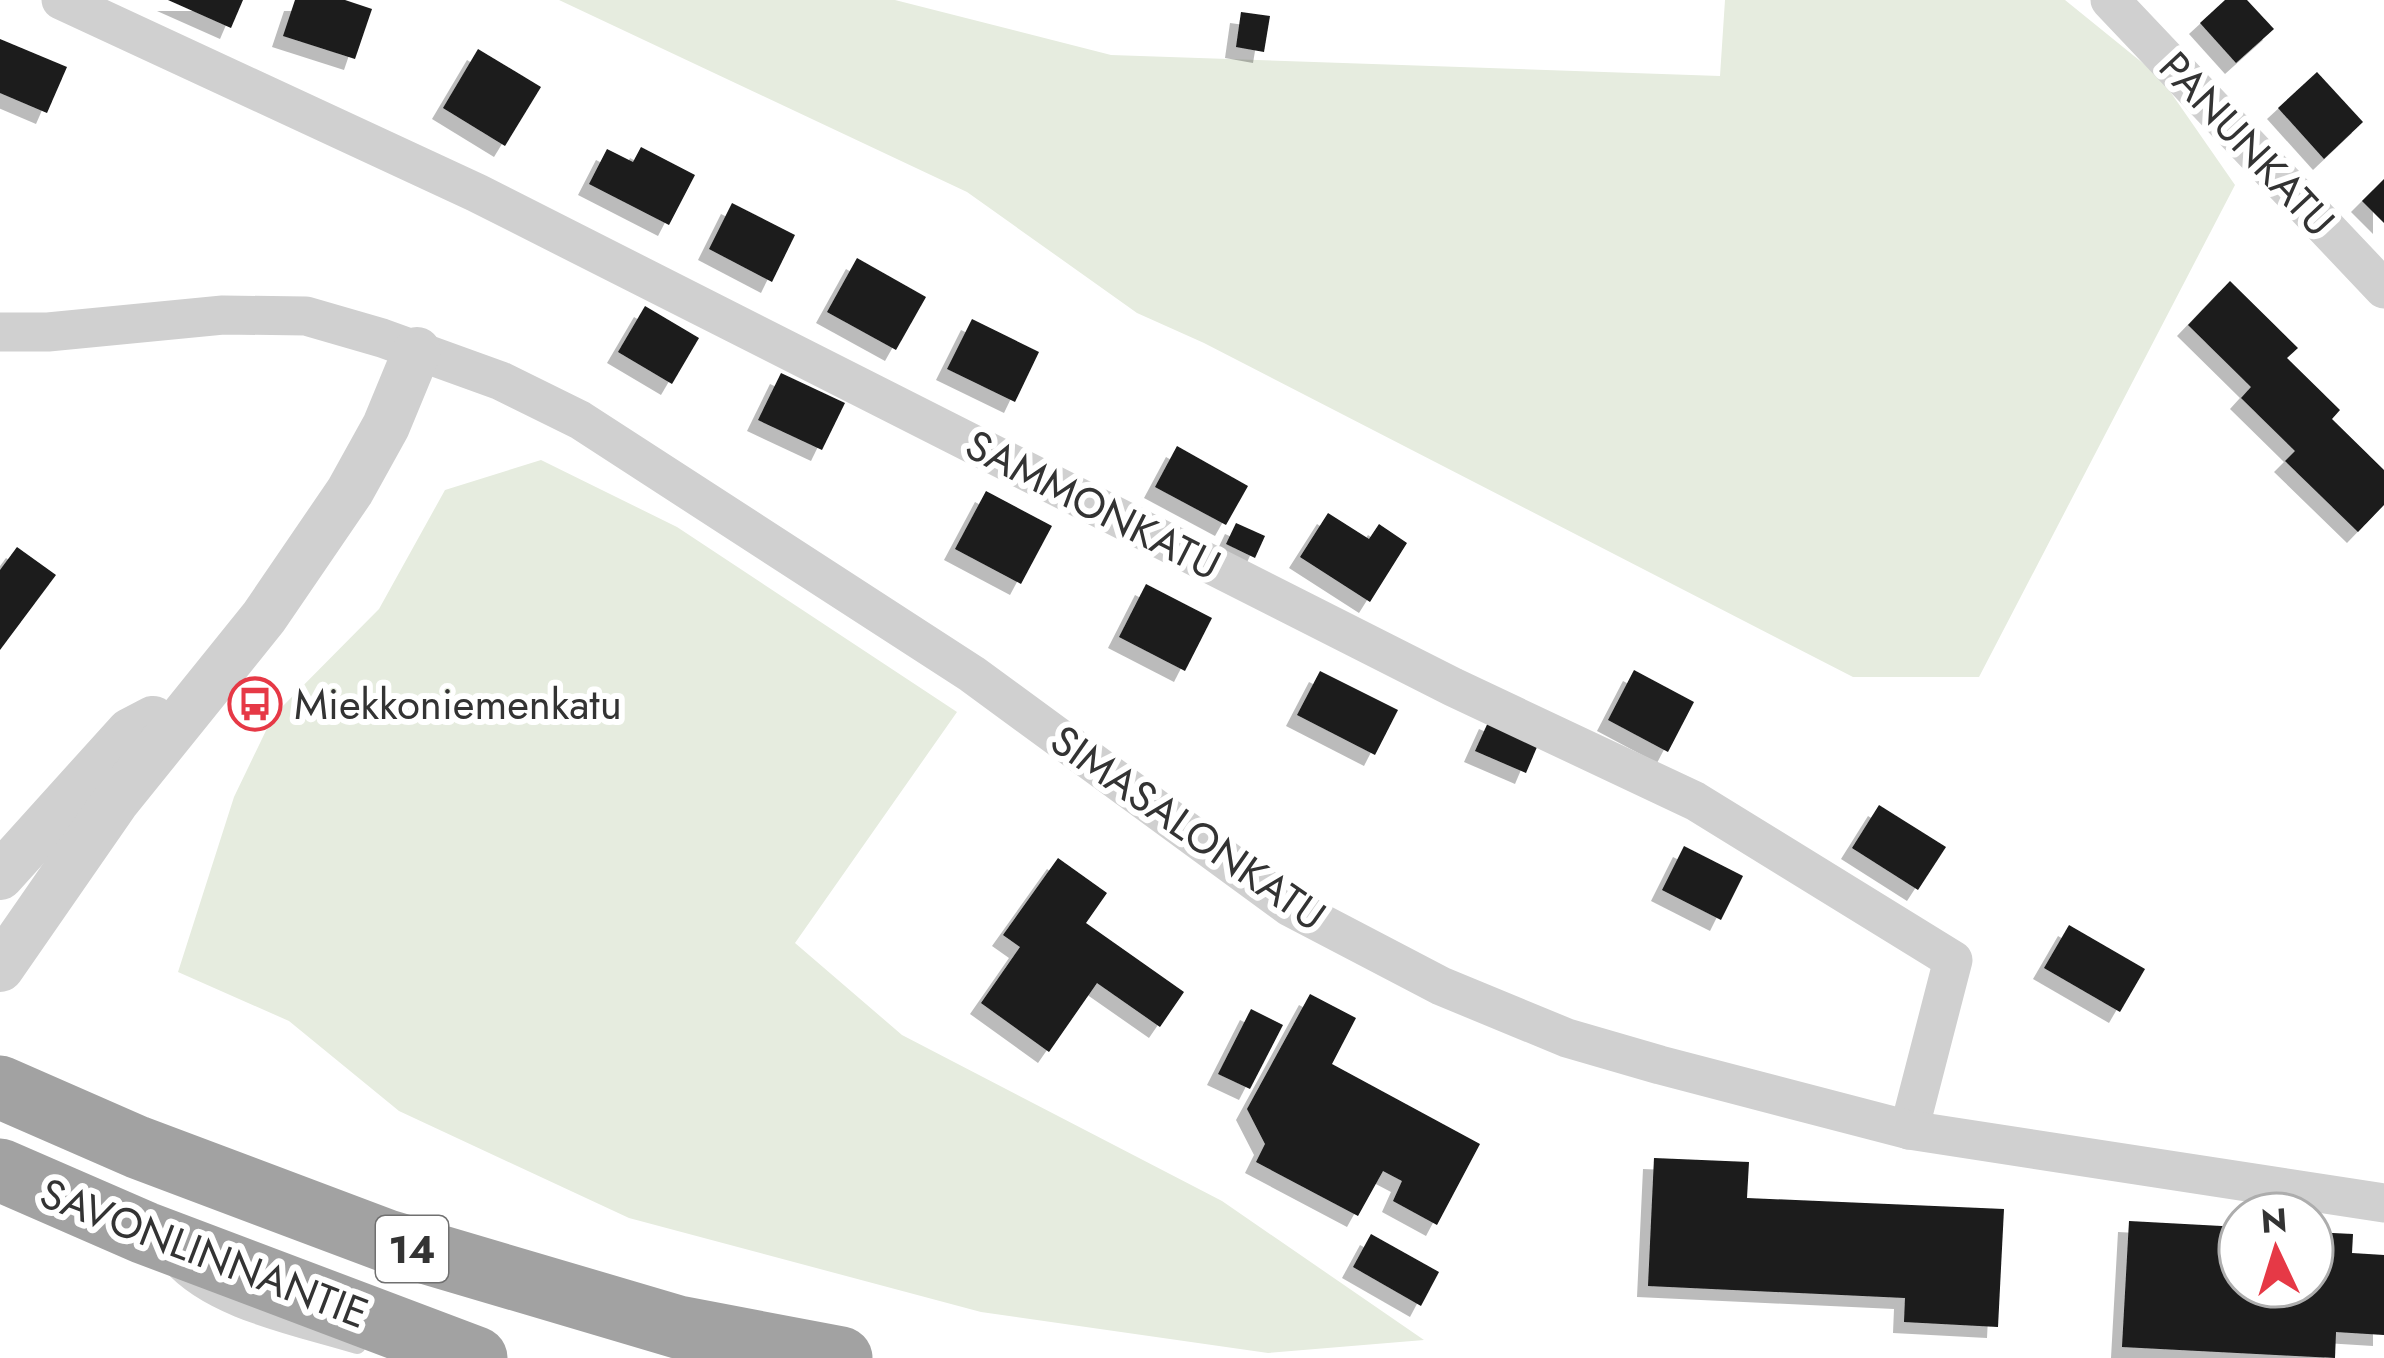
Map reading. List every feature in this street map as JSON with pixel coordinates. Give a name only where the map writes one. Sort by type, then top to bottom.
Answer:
[{"type":"highway","name":"SAVONLINNANTIE","points":[[0,1087],[137,1147],[387,1241],[678,1327],[841,1358]]},
{"type":"highway","name":"SAVONLINNANTIE","points":[[0,1170],[443,1353]]},
{"type":"street","name":"SAMMONKATU","points":[[61,0],[542,225],[1453,688],[1695,801],[1953,960],[1909,1130]]},
{"type":"street","name":"PANUNKATU","points":[[2110,0],[2384,289]]},
{"type":"street","name":"SIMASALONKATU","points":[[0,332],[266,314],[306,316],[501,381],[580,420],[972,674],[1290,907],[1441,986],[1567,1038],[1909,1130],[2384,1202]]},
{"type":"street","points":[[0,968],[115,802],[264,617],[350,491],[386,426],[417,351]]},
{"type":"street","points":[[0,876],[130,732],[200,695]]},
{"type":"lane","points":[[145,1233],[187,1282],[215,1300],[367,1348]]},
{"type":"shaded area","points":[[559,0],[895,0],[1111,55],[1720,76],[1725,0],[2065,0],[2160,77],[2235,185],[1979,677],[1853,677],[1204,343],[1137,313],[967,192]]},
{"type":"shaded area","points":[[541,460],[677,527],[957,712],[795,943],[902,1035],[1222,1201],[1424,1340],[1268,1353],[981,1312],[629,1218],[399,1111],[289,1021],[178,972],[234,797],[273,716],[379,609],[445,490]]},
{"type":"building","points":[[168,0],[243,0],[231,28]]},
{"type":"building","points":[[295,0],[345,0],[372,9],[355,59],[283,36]]},
{"type":"building","points":[[2225,0],[2247,0],[2274,29],[2236,63],[2200,23]]},
{"type":"building","points":[[1241,12],[1270,16],[1264,52],[1236,47]]},
{"type":"building","points":[[0,39],[67,67],[47,113],[0,93]]},
{"type":"building","points":[[478,49],[541,87],[505,146],[443,108]]},
{"type":"building","points":[[2317,72],[2363,122],[2324,159],[2278,108]]},
{"type":"building","points":[[641,147],[695,175],[669,225],[589,184],[607,149],[633,162]]},
{"type":"building","points":[[2384,179],[2384,223],[2362,201]]},
{"type":"building","points":[[732,203],[795,235],[772,282],[709,249]]},
{"type":"building","points":[[857,258],[926,297],[896,350],[827,312]]},
{"type":"building","points":[[2230,281],[2298,348],[2287,358],[2340,410],[2332,419],[2384,470],[2384,505],[2358,532],[2285,461],[2295,451],[2241,398],[2251,387],[2188,325]]},
{"type":"building","points":[[645,306],[699,338],[672,384],[618,352]]},
{"type":"building","points":[[972,319],[1039,352],[1015,402],[947,369]]},
{"type":"building","points":[[781,373],[845,403],[822,450],[758,420]]},
{"type":"building","points":[[1177,446],[1248,486],[1226,525],[1155,487]]},
{"type":"building","points":[[986,491],[1052,526],[1021,584],[955,549]]},
{"type":"building","points":[[1328,513],[1369,539],[1379,524],[1407,543],[1370,602],[1300,557]]},
{"type":"building","points":[[1236,523],[1265,536],[1255,558],[1226,544]]},
{"type":"building","points":[[17,547],[56,575],[0,650],[0,570]]},
{"type":"building","points":[[1146,584],[1212,618],[1185,671],[1119,637]]},
{"type":"building","points":[[1634,670],[1694,702],[1668,752],[1608,720]]},
{"type":"building","points":[[1320,671],[1398,710],[1375,755],[1297,715]]},
{"type":"building","points":[[1490,718],[1540,740],[1526,773],[1475,751]]},
{"type":"building","points":[[1879,805],[1946,847],[1918,890],[1852,848]]},
{"type":"building","points":[[1684,846],[1743,876],[1721,920],[1662,890]]},
{"type":"building","points":[[1058,858],[1107,893],[1086,923],[1184,992],[1160,1027],[1097,983],[1049,1052],[981,1003],[1020,947],[1003,935]]},
{"type":"building","points":[[2069,925],[2145,969],[2120,1012],[2044,968]]},
{"type":"building","points":[[1310,994],[1356,1018],[1332,1064],[1480,1144],[1437,1225],[1393,1201],[1402,1181],[1383,1171],[1358,1216],[1256,1162],[1265,1144],[1247,1109]]},
{"type":"building","points":[[1251,1009],[1283,1025],[1250,1089],[1218,1074]]},
{"type":"building","points":[[1654,1158],[1749,1162],[1747,1198],[2004,1209],[1998,1327],[1904,1322],[1905,1298],[1648,1286]]},
{"type":"building","points":[[2129,1221],[2216,1226],[2216,1310],[2336,1310],[2336,1233],[2353,1234],[2352,1253],[2384,1255],[2384,1335],[2336,1332],[2335,1358],[2122,1347]]},
{"type":"building","points":[[1371,1234],[1439,1272],[1421,1306],[1353,1267]]},
{"type":"place","name":"Miekkoniemenkatu","points":[[255,704]]}]
